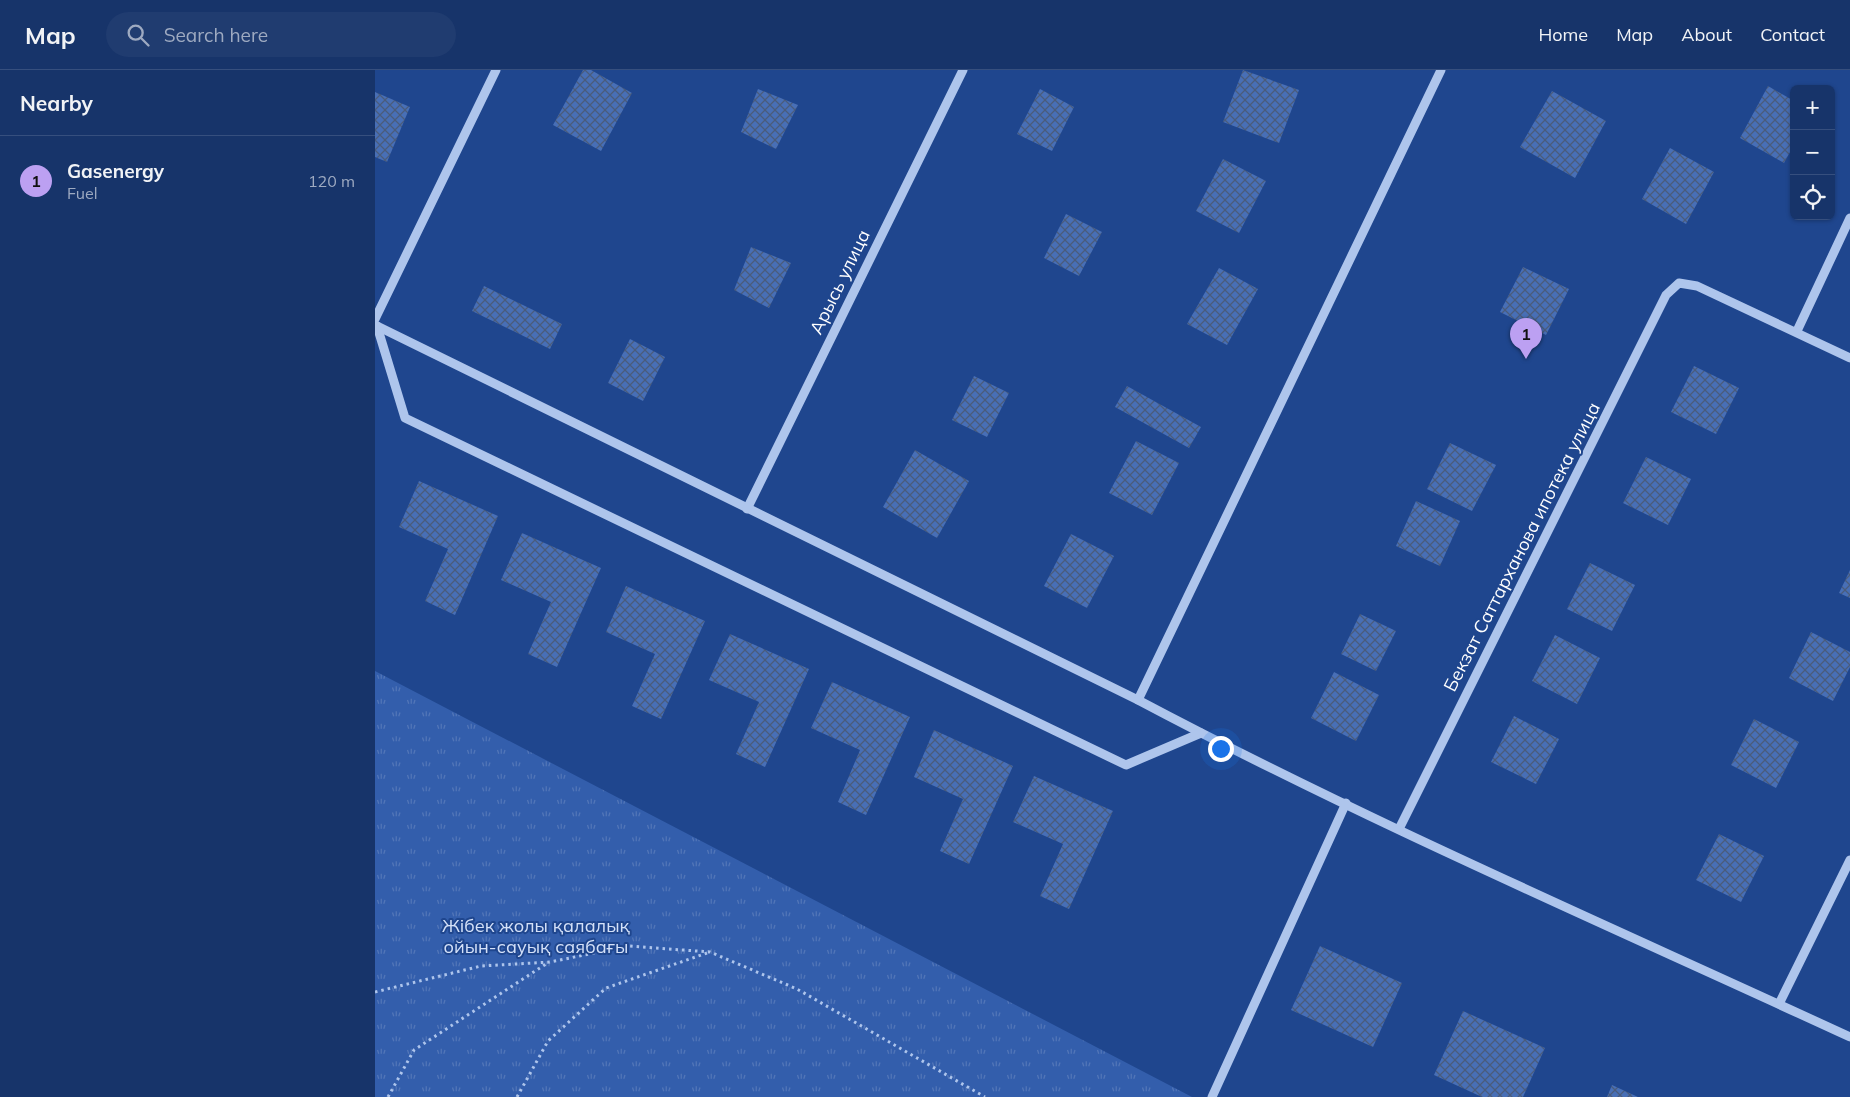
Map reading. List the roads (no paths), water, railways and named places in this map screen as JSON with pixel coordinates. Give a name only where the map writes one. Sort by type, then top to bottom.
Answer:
[{"type":"street","points":[[496,70],[376,323],[405,418],[1126,765],[1201,733]]},
{"type":"street","name":"Арысь улица","points":[[747,509],[963,70]]},
{"type":"street","points":[[1139,700],[1441,70]]},
{"type":"street","points":[[1850,218],[1797,331],[1850,358]]},
{"type":"street","name":"Бекзат Саттарханова ипотека улица","points":[[1399,829],[1666,295],[1679,284],[1697,286],[1797,331]]},
{"type":"street","points":[[376,323],[747,509],[1399,829],[1850,1037]]},
{"type":"street","points":[[1214,1096],[1346,803]]},
{"type":"street","points":[[1779,1004],[1850,860]]},
{"type":"place","name":"Gasenergy","points":[[1526,359]]},
{"type":"park label","name":"Жібек жолы қалалық ойын-сауық саябағы","points":[[536,936]]}]
